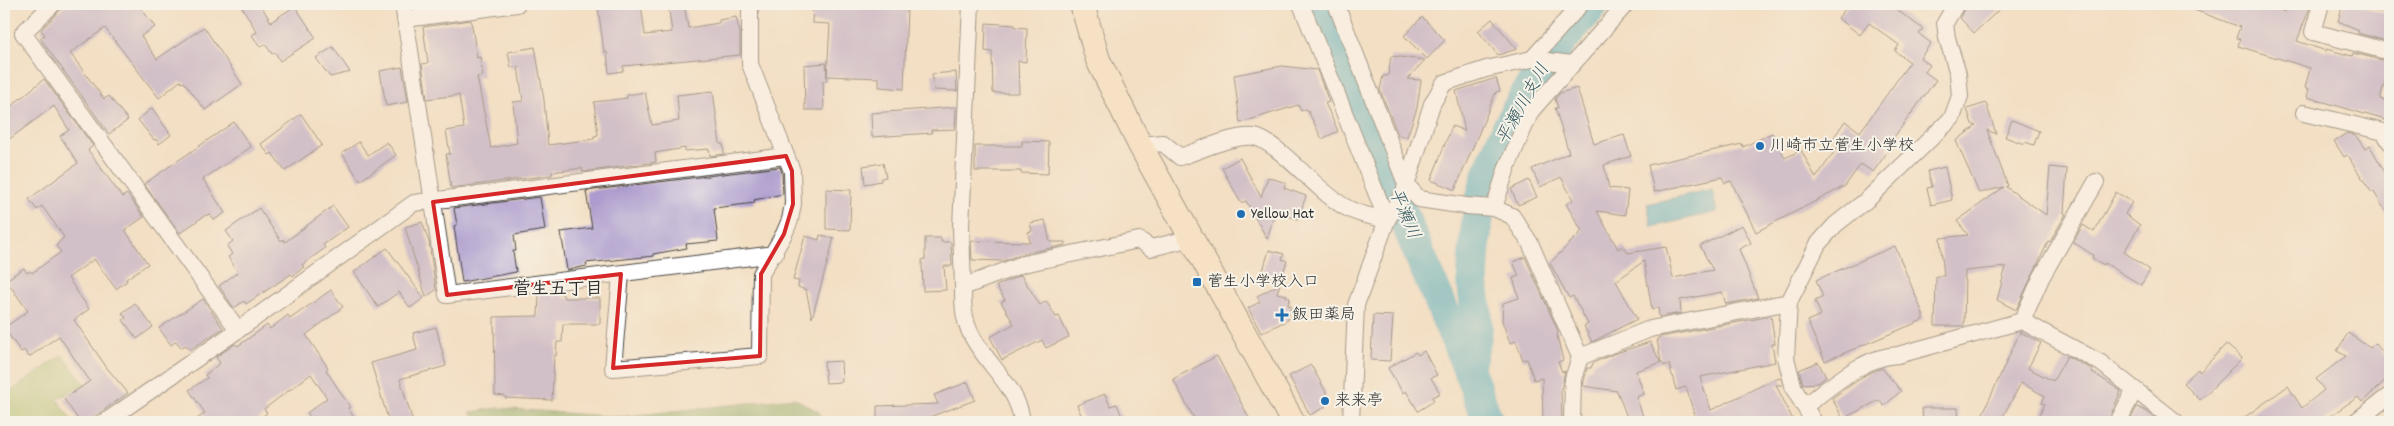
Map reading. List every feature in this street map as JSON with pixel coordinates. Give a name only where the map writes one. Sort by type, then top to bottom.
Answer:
[{"type":"street","points":[[53,4],[23,33],[238,330]]},
{"type":"street","points":[[517,4],[404,12],[447,295],[775,254]]},
{"type":"street","points":[[621,274],[613,368],[760,356],[761,274],[775,254],[790,220],[793,204],[792,171],[750,64],[750,4]]},
{"type":"street","points":[[971,4],[969,91],[961,226],[964,313],[970,333],[1013,395],[1022,422]]},
{"type":"street","points":[[1082,4],[1098,60],[1140,145],[1293,422]]},
{"type":"street","points":[[1301,4],[1389,218]]},
{"type":"street","points":[[1336,4],[1405,188],[1419,199],[1494,208],[1512,216],[1530,243],[1580,357],[1573,379],[1572,422]]},
{"type":"street","points":[[1532,59],[1581,4]]},
{"type":"street","points":[[1494,208],[1507,167],[1531,111],[1626,4]]},
{"type":"street","points":[[1814,422],[1794,388],[1786,358],[1789,302],[1818,244],[1834,225],[1868,200],[1952,118],[1960,96],[1958,74],[1946,38],[1945,23],[1956,4]]},
{"type":"street","points":[[2321,4],[2313,32],[2390,52]]},
{"type":"street","points":[[1351,422],[1356,305],[1389,218],[1405,188],[1432,104],[1444,83],[1486,69],[1532,59],[1572,64]]},
{"type":"street","points":[[2304,112],[2384,132],[2390,142]]},
{"type":"street","points":[[1140,145],[1164,143],[1180,156],[1236,139],[1253,137],[1268,142],[1307,178],[1347,209],[1389,218]]},
{"type":"street","points":[[104,422],[238,330],[414,203],[786,156]]},
{"type":"street","points":[[2022,321],[2041,278],[2096,182]]},
{"type":"street","points":[[962,287],[1023,264],[1139,240],[1151,248],[1192,238]]},
{"type":"street","points":[[1580,357],[1650,329],[1789,302]]},
{"type":"street","points":[[1804,406],[1842,379],[1884,356],[1898,355],[2022,321],[2101,363],[2134,391],[2176,422]]},
{"type":"street","points":[[2118,422],[2134,391]]},
{"type":"street","points":[[2355,422],[2390,395]]},
{"type":"highlighted area","points":[[786,156],[792,171],[793,204],[784,234],[761,274],[760,356],[613,368],[621,274],[447,295],[433,202]]},
{"type":"green space","points":[[62,355],[85,384],[57,399],[73,422],[4,422],[4,396]]},
{"type":"green space","points":[[794,398],[819,412],[824,422],[479,422],[470,412],[499,408],[618,417]]},
{"type":"water","points":[[1712,189],[1717,212],[1652,227],[1647,204]]},
{"type":"building","points":[[66,4],[138,4],[155,27],[141,36],[157,59],[204,27],[242,84],[205,110],[184,82],[180,81],[159,98],[105,28],[70,53],[104,99],[109,96],[128,120],[109,134],[40,38],[45,35],[41,30]]},
{"type":"building","points":[[240,4],[260,4],[271,22],[295,6],[316,38],[280,61],[275,52],[272,54],[265,44],[260,47],[252,35],[257,32]]},
{"type":"building","points":[[641,4],[645,35],[672,32],[668,4],[684,4],[688,28],[719,23],[719,20],[736,17],[740,33],[740,55],[623,66],[623,71],[609,73],[598,7]]},
{"type":"building","points":[[813,4],[856,4],[907,8],[904,89],[879,87],[879,78],[827,76],[830,24],[812,23]]},
{"type":"building","points":[[1849,4],[1889,4],[1923,29],[1919,34],[1931,43],[1920,58],[1930,65],[1925,72],[1936,80],[1886,148],[1889,150],[1873,172],[1861,164],[1845,186],[1756,232],[1731,181],[1725,183],[1722,177],[1654,192],[1648,165],[1742,144],[1743,147],[1772,133],[1785,158],[1801,150],[1816,178],[1841,142],[1834,137],[1845,121],[1860,132],[1910,62],[1895,51],[1899,45],[1869,23],[1860,35],[1838,18]]},
{"type":"building","points":[[1966,4],[2005,4],[1974,33],[1960,18]]},
{"type":"building","points":[[2185,4],[2261,4],[2285,12],[2288,4],[2311,4],[2297,41],[2326,51],[2326,49],[2352,56],[2353,53],[2390,62],[2380,99],[2389,101],[2385,120],[2307,97],[2309,89],[2305,88],[2310,68],[2238,46],[2240,39],[2236,38],[2240,27],[2184,6]]},
{"type":"building","points":[[2343,4],[2353,4],[2390,15],[2390,42],[2358,33],[2359,30],[2338,21]]},
{"type":"building","points":[[1422,17],[1445,40],[1427,59],[1404,36]]},
{"type":"building","points":[[1492,19],[1517,49],[1498,55],[1478,31]]},
{"type":"building","points":[[471,20],[477,58],[480,57],[483,76],[477,77],[491,148],[517,143],[513,102],[523,101],[518,66],[511,68],[508,52],[535,47],[544,100],[548,145],[594,139],[594,136],[598,135],[594,102],[627,98],[627,95],[645,92],[652,125],[679,121],[677,95],[713,91],[720,144],[723,144],[724,154],[710,156],[709,149],[685,151],[685,148],[655,153],[656,162],[583,172],[582,168],[552,172],[552,175],[451,188],[446,154],[450,154],[446,131],[464,128],[459,95],[427,99],[422,64],[428,63],[423,27]]},
{"type":"building","points":[[986,23],[1015,25],[1015,27],[1027,28],[1026,62],[1018,61],[1019,93],[993,93],[992,52],[985,51]]},
{"type":"building","points":[[333,47],[350,72],[330,77],[316,58]]},
{"type":"building","points":[[1391,56],[1425,60],[1407,79],[1421,80],[1417,108],[1407,137],[1398,135],[1380,90],[1383,76],[1388,76]]},
{"type":"building","points":[[826,63],[827,81],[823,81],[824,110],[805,110],[804,65]]},
{"type":"building","points":[[1282,66],[1317,70],[1329,102],[1325,103],[1338,131],[1322,139],[1307,109],[1301,111],[1298,105],[1240,123],[1234,75]]},
{"type":"building","points":[[402,67],[408,102],[386,106],[380,71]]},
{"type":"building","points":[[956,72],[957,91],[934,90],[932,74]]},
{"type":"building","points":[[1496,78],[1500,91],[1496,92],[1455,190],[1431,180],[1452,126],[1465,131],[1456,91]]},
{"type":"building","points":[[44,79],[93,146],[88,150],[122,197],[127,194],[144,217],[125,230],[148,264],[126,279],[127,281],[116,289],[94,259],[68,278],[89,309],[74,320],[107,368],[128,393],[87,422],[80,422],[64,399],[90,381],[59,336],[29,357],[24,350],[21,352],[4,328],[28,311],[6,280],[24,268],[27,273],[30,271],[32,273],[61,252],[56,246],[64,237],[42,206],[37,210],[29,199],[78,163],[60,136],[69,130],[54,106],[4,143],[4,112]]},
{"type":"building","points":[[1577,88],[1594,144],[1624,135],[1631,156],[1604,165],[1609,188],[1628,190],[1625,215],[1597,211],[1618,249],[1623,246],[1628,253],[1666,247],[1673,278],[1713,270],[1700,246],[1742,225],[1751,243],[1739,249],[1758,298],[1726,304],[1722,292],[1680,300],[1681,313],[1659,317],[1658,307],[1652,310],[1644,261],[1616,281],[1637,319],[1592,342],[1584,326],[1588,324],[1573,296],[1569,298],[1550,263],[1582,231],[1566,204],[1573,200],[1561,177],[1540,187],[1532,169],[1569,153],[1555,108],[1558,108],[1555,99],[1560,93]]},
{"type":"building","points":[[1986,103],[1996,134],[1987,130],[2008,186],[2006,187],[2046,215],[2050,167],[2067,169],[2064,213],[2066,214],[2050,242],[2048,242],[2016,310],[1997,300],[2006,267],[1965,271],[1964,326],[1935,326],[1936,276],[1944,276],[1940,238],[1968,235],[1957,221],[2004,187],[1979,193],[1956,141],[1976,126],[1972,124],[1967,109]]},
{"type":"building","points":[[956,107],[955,129],[931,130],[932,133],[872,137],[871,113]]},
{"type":"building","points":[[152,108],[171,135],[159,144],[138,120]]},
{"type":"building","points":[[301,114],[322,145],[285,171],[272,153],[269,155],[261,144]]},
{"type":"building","points":[[2012,120],[2039,131],[2034,145],[2025,142],[2024,144],[2005,137]]},
{"type":"building","points":[[234,122],[251,147],[203,179],[225,213],[214,220],[210,214],[204,216],[180,233],[144,184]]},
{"type":"building","points":[[2347,133],[2356,136],[2365,149],[2370,146],[2390,181],[2390,219],[2374,192],[2372,193],[2347,155],[2344,157],[2334,141]]},
{"type":"building","points":[[1022,141],[1049,142],[1048,174],[1021,173],[1021,171],[975,171],[975,146],[1022,146]]},
{"type":"building","points":[[359,142],[368,155],[387,142],[396,155],[360,181],[342,153]]},
{"type":"building","points":[[1240,158],[1261,197],[1268,177],[1286,183],[1284,188],[1306,196],[1298,219],[1275,212],[1267,239],[1246,201],[1241,203],[1222,168]]},
{"type":"building","points":[[883,163],[886,177],[881,178],[881,181],[865,184],[863,166]]},
{"type":"building","points":[[780,167],[783,194],[754,200],[755,203],[714,208],[718,241],[686,244],[687,248],[653,254],[654,256],[586,263],[587,266],[567,270],[561,232],[592,228],[586,191]]},
{"type":"building","points":[[1945,167],[1952,200],[1931,205],[1927,188],[1932,187],[1928,171]]},
{"type":"building","points":[[1529,180],[1537,197],[1518,205],[1511,189]]},
{"type":"building","points":[[826,189],[851,190],[850,230],[826,229]]},
{"type":"building","points":[[2116,192],[2132,202],[2125,214],[2140,225],[2124,252],[2150,270],[2141,285],[2105,263],[2104,265],[2092,258],[2093,255],[2073,242],[2083,225],[2094,232]]},
{"type":"building","points":[[540,197],[545,230],[514,235],[516,251],[513,251],[516,272],[462,282],[454,226],[457,225],[454,208]]},
{"type":"building","points":[[333,206],[348,227],[323,245],[325,248],[302,265],[304,267],[293,276],[291,274],[246,304],[244,301],[234,308],[219,286],[238,272],[228,257],[232,254],[227,246],[233,241],[226,231],[259,208],[281,241],[283,239],[285,242]]},
{"type":"building","points":[[1045,220],[1050,242],[1065,242],[1065,245],[1021,254],[1003,261],[972,260],[971,241],[1030,242],[1028,232],[1032,231],[1030,223]]},
{"type":"building","points":[[422,222],[429,242],[436,290],[426,297],[405,227]]},
{"type":"building","points":[[820,235],[834,238],[812,318],[806,290],[798,287],[799,281],[793,280],[805,236],[819,240]]},
{"type":"building","points":[[925,238],[941,238],[941,242],[951,242],[952,266],[944,266],[946,290],[923,291],[922,260],[925,259]]},
{"type":"building","points":[[1895,246],[1923,314],[1923,320],[1825,361],[1807,321],[1821,315],[1815,301],[1823,297],[1816,280]]},
{"type":"building","points":[[387,248],[424,298],[410,308],[399,292],[378,307],[354,272]]},
{"type":"building","points":[[1269,250],[1284,254],[1282,259],[1287,261],[1281,279],[1262,274]]},
{"type":"building","points":[[1525,257],[1558,331],[1557,337],[1563,360],[1558,362],[1562,372],[1565,371],[1561,391],[1562,422],[1543,422],[1542,378],[1534,380],[1527,359],[1523,360],[1516,341],[1510,343],[1502,321],[1503,303],[1519,298],[1513,278],[1519,276],[1513,262]]},
{"type":"building","points":[[1021,275],[1040,305],[1046,301],[1056,317],[1059,316],[1069,337],[1046,348],[1042,340],[1002,360],[990,337],[1014,324],[1001,302],[1005,300],[996,286]]},
{"type":"building","points":[[1280,284],[1277,293],[1287,295],[1286,297],[1290,298],[1288,305],[1291,306],[1288,320],[1261,333],[1248,308],[1260,302],[1257,296]]},
{"type":"building","points":[[331,290],[343,307],[306,335],[328,368],[326,370],[350,407],[348,408],[353,416],[344,422],[314,422],[307,413],[327,398],[311,374],[264,409],[267,413],[254,422],[193,422],[205,413],[189,390],[207,378],[205,375],[220,363],[216,357],[235,344],[238,346],[267,325],[270,329],[288,315],[290,319]]},
{"type":"building","points":[[549,292],[562,293],[564,298],[600,298],[600,324],[563,324],[562,342],[557,342],[556,356],[554,356],[552,400],[505,398],[505,396],[495,395],[494,317],[538,316],[539,294]]},
{"type":"building","points":[[203,299],[223,328],[190,350],[186,345],[181,348],[176,341],[171,345],[159,328]]},
{"type":"building","points":[[135,303],[153,327],[137,339],[123,320],[126,318],[122,313]]},
{"type":"building","points":[[1373,315],[1393,316],[1390,361],[1371,360]]},
{"type":"building","points":[[1771,316],[1775,344],[1772,344],[1775,362],[1700,377],[1711,410],[1773,380],[1781,378],[1783,385],[1776,385],[1794,422],[1685,422],[1695,417],[1686,387],[1676,390],[1669,364],[1664,366],[1661,362],[1657,339],[1660,337]]},
{"type":"building","points":[[436,327],[446,366],[400,379],[413,422],[389,422],[371,363],[417,350],[413,333]]},
{"type":"building","points":[[2020,332],[2041,343],[2028,368],[2053,381],[2067,356],[2093,370],[2092,372],[2121,391],[2108,422],[2036,422],[2045,404],[2042,403],[2045,396],[2021,383],[2000,422],[1979,422]]},
{"type":"building","points":[[2348,333],[2370,348],[2375,343],[2390,360],[2390,376],[2362,402],[2358,397],[2321,422],[2238,422],[2288,386],[2302,408],[2324,390],[2316,379],[2346,356],[2337,351]]},
{"type":"building","points":[[1650,342],[1661,362],[1636,371],[1644,394],[1638,396],[1637,399],[1645,422],[1629,422],[1617,391],[1583,386],[1587,368],[1591,368],[1593,363],[1613,354]]},
{"type":"building","points":[[2226,344],[2242,358],[2200,400],[2183,383],[2198,369],[2200,372]]},
{"type":"building","points":[[1424,351],[1437,375],[1431,378],[1440,393],[1432,397],[1434,401],[1418,411],[1406,391],[1403,393],[1388,368],[1416,352],[1418,355]]},
{"type":"building","points":[[1217,356],[1251,422],[1196,422],[1173,379]]},
{"type":"building","points":[[841,361],[842,382],[826,383],[824,362]]},
{"type":"building","points":[[1818,362],[1826,377],[1818,383],[1803,384],[1799,370]]},
{"type":"building","points":[[1311,365],[1326,392],[1325,407],[1310,415],[1289,376]]},
{"type":"building","points":[[1882,368],[1901,391],[1884,406],[1879,400],[1843,419],[1832,398],[1867,374]]},
{"type":"building","points":[[968,382],[975,400],[916,422],[877,422],[877,406],[938,404],[934,395]]},
{"type":"building","points":[[1105,394],[1110,406],[1117,404],[1123,419],[1114,422],[1084,422],[1077,405]]},
{"type":"building","points":[[2137,407],[2146,411],[2160,422],[2129,422]]},
{"type":"building","points":[[1922,408],[1958,408],[1959,422],[1923,422]]},
{"type":"waterway","name":"平瀬川","points":[[1322,4],[1350,73],[1386,176],[1468,368],[1488,422]]},
{"type":"waterway","name":"平瀬川支川","points":[[1468,368],[1477,332],[1473,281],[1474,254],[1483,192],[1502,140],[1528,91],[1559,45],[1594,4]]},
{"type":"place","name":"川崎市立菅生小学校","points":[[1760,146]]},
{"type":"place","name":"Yellow Hat","points":[[1241,214]]},
{"type":"place","name":"菅生小学校入口","points":[[1197,282]]},
{"type":"place","name":"飯田薬局","points":[[1282,315]]},
{"type":"place","name":"来来亭","points":[[1325,401]]},
{"type":"district","name":"菅生五丁目","points":[[558,290]]}]
